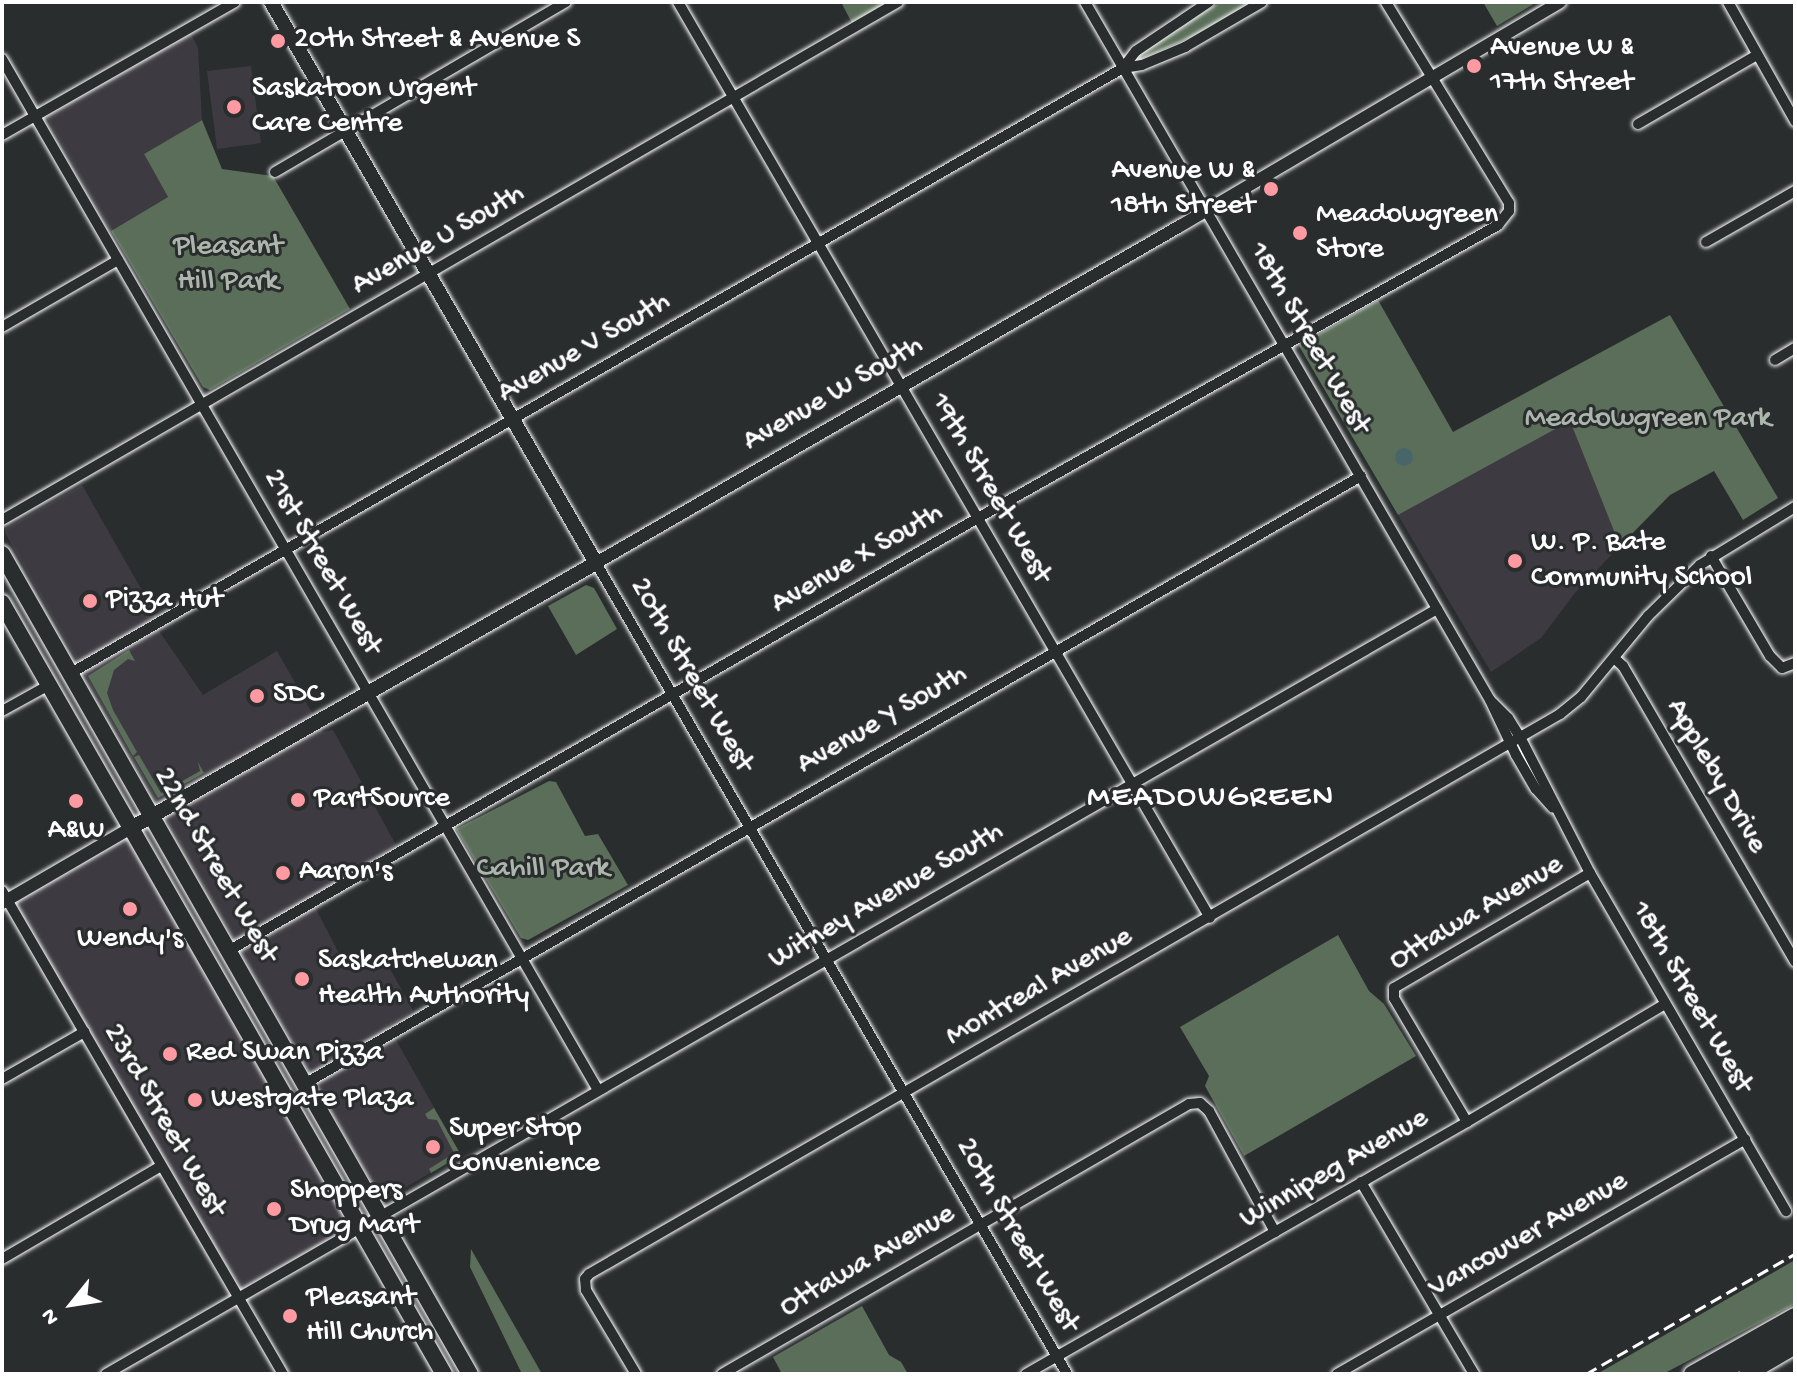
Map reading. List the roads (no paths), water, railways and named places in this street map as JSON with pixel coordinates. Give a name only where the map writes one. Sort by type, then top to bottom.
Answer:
[{"type":"main road","name":"20th Street West","points":[[271,2],[596,563]]},
{"type":"main road","name":"22nd Street West","points":[[2,554],[470,1374]]},
{"type":"main road","name":"Avenue W South","points":[[131,828],[596,563]]},
{"type":"main road","name":"22nd Street West","points":[[2,603],[444,1374]]},
{"type":"main road","points":[[1692,1374],[1795,1316]]},
{"type":"main road","points":[[1718,1374],[1795,1331]]},
{"type":"main road","points":[[1747,1374],[1795,1346]]},
{"type":"main road","points":[[1684,1374],[1726,1354]]},
{"type":"street","points":[[2,135],[235,2]]},
{"type":"street","points":[[275,172],[566,2]]},
{"type":"street","name":"19th Street West","points":[[678,2],[1210,918]]},
{"type":"street","name":"Avenue U South","points":[[2,520],[898,2]]},
{"type":"street","name":"18th Street West","points":[[1085,2],[1490,700]]},
{"type":"street","name":"Avenue V South","points":[[71,673],[1123,68],[1148,41],[1209,2]]},
{"type":"street","name":"Avenue V South","points":[[1123,68],[1142,65],[1185,47],[1262,2]]},
{"type":"street","points":[[1386,2],[1431,76]]},
{"type":"street","name":"Avenue W South","points":[[596,563],[1560,2]]},
{"type":"street","points":[[1728,2],[1795,121]]},
{"type":"street","points":[[1638,124],[1757,55]]},
{"type":"street","name":"21st Street West","points":[[2,59],[598,1090]]},
{"type":"street","name":"Avenue X South","points":[[230,950],[977,518],[1498,225],[1509,211],[1509,203],[1431,76]]},
{"type":"street","points":[[1706,242],[1795,191]]},
{"type":"street","points":[[2,327],[118,260]]},
{"type":"street","points":[[1775,360],[1795,348]]},
{"type":"street","name":"Avenue Y South","points":[[306,1083],[1361,476]]},
{"type":"street","name":"Montreal Avenue","points":[[636,1374],[586,1290],[585,1279],[1570,708],[1648,616],[1711,556],[1795,507]]},
{"type":"street","points":[[1711,556],[1770,656],[1782,668],[1795,663]]},
{"type":"street","name":"20th Street West","points":[[596,563],[1067,1374]]},
{"type":"street","name":"Witney Avenue South","points":[[106,1374],[1437,609]]},
{"type":"street","name":"Appleby Drive","points":[[1614,658],[1623,666],[1795,963]]},
{"type":"street","points":[[2,711],[49,685]]},
{"type":"street","points":[[1490,700],[1508,718],[1520,737],[1546,783],[1553,808]]},
{"type":"street","points":[[1490,700],[1509,743],[1536,789],[1553,808]]},
{"type":"street","name":"18th Street West","points":[[1553,808],[1786,1211]]},
{"type":"street","points":[[4,898],[131,828]]},
{"type":"street","name":"Ottawa Avenue","points":[[1467,1122],[1394,998],[1394,988],[1590,873]]},
{"type":"street","name":"23rd Street West","points":[[4,898],[283,1374]]},
{"type":"street","name":"Winnipeg Avenue","points":[[1026,1374],[1467,1122],[1665,1004]]},
{"type":"street","points":[[2,1079],[84,1032]]},
{"type":"street","name":"Ottawa Avenue","points":[[722,1374],[1189,1104],[1200,1103],[1209,1111],[1275,1232]]},
{"type":"street","name":"Vancouver Avenue","points":[[1337,1374],[1745,1139]]},
{"type":"street","points":[[2,1259],[161,1166]]},
{"type":"street","points":[[1361,1182],[1474,1374]]},
{"type":"water","points":[[1400,448],[1408,448],[1413,457],[1411,464],[1400,466],[1395,461],[1395,453]]},
{"type":"railway","points":[[1586,1374],[1795,1254]]},
{"type":"place","name":"20th Street & Avenue S","points":[[278,41]]},
{"type":"place","name":"Avenue W & 17th Street","points":[[1474,66]]},
{"type":"place","name":"Saskatoon Urgent Care Centre","points":[[234,107]]},
{"type":"place","name":"Avenue W & 18th Street","points":[[1271,189]]},
{"type":"place","name":"Meadowgreen Store","points":[[1300,233]]},
{"type":"place","name":"W. P. Bate Community School","points":[[1515,561]]},
{"type":"place","name":"Pizza Hut","points":[[90,601]]},
{"type":"place","name":"SDC","points":[[257,696]]},
{"type":"place","name":"PartSource","points":[[298,800]]},
{"type":"place","name":"A&W","points":[[76,801]]},
{"type":"place","name":"Aaron's","points":[[283,873]]},
{"type":"place","name":"Wendy's","points":[[130,909]]},
{"type":"place","name":"Saskatchewan Health Authority","points":[[302,979]]},
{"type":"place","name":"Red Swan Pizza","points":[[170,1054]]},
{"type":"place","name":"Westgate Plaza","points":[[195,1100]]},
{"type":"place","name":"Super Stop Convenience","points":[[433,1147]]},
{"type":"place","name":"Shoppers Drug Mart","points":[[274,1209]]},
{"type":"place","name":"Pleasant Hill Church","points":[[290,1316]]},
{"type":"district","name":"MEADOWGREEN","points":[[1211,798]]},
{"type":"park label","name":"Pleasant Hill Park","points":[[228,265]]},
{"type":"park label","name":"Meadowgreen Park","points":[[1648,420]]},
{"type":"park label","name":"Cahill Park","points":[[543,870]]}]
